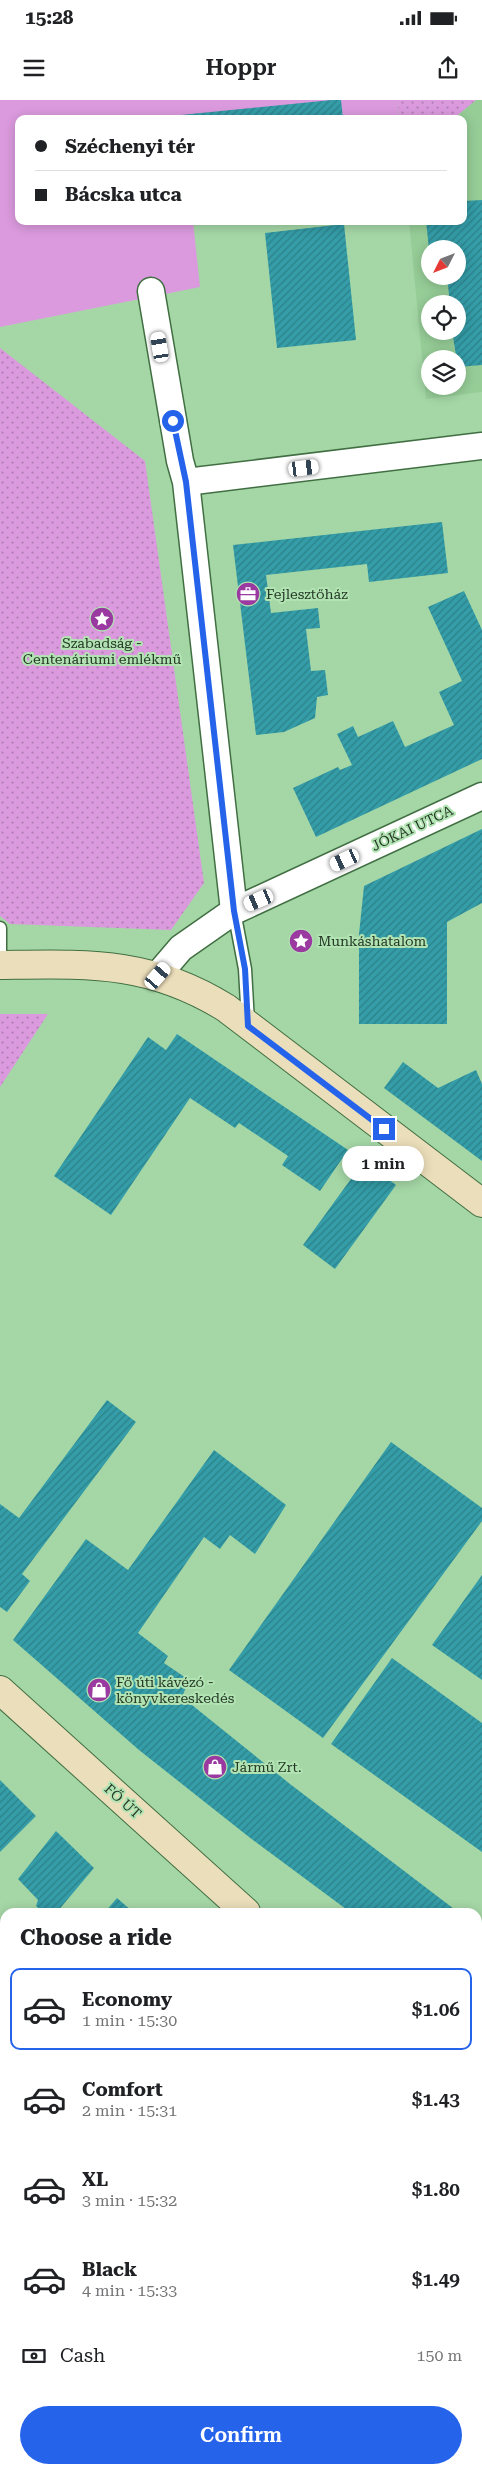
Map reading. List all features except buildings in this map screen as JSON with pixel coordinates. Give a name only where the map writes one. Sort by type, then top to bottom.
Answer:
[{"type":"street","points":[[151,291],[179,453],[186,482],[234,911]]},
{"type":"street","points":[[186,482],[482,446]]},
{"type":"street","name":"JÓKAI UTCA","points":[[158,976],[181,948],[234,911],[482,796]]},
{"type":"street","points":[[0,965],[100,966],[132,969],[158,976],[198,991],[248,1026],[482,1203]]},
{"type":"street","name":"FŐ ÚT","points":[[0,1690],[242,1908]]},
{"type":"lane","points":[[234,911],[245,969],[248,1026]]},
{"type":"lane","points":[[0,928],[0,965]]},
{"type":"shaded area","points":[[0,100],[397,100],[399,115],[15,115],[15,225],[193,225],[200,287],[0,327]]},
{"type":"shaded area","points":[[397,100],[476,100],[458,115],[399,115]]},
{"type":"shaded area","points":[[476,100],[482,100],[482,392],[466,394],[466,350],[421,350],[409,225],[467,225],[467,115],[458,115]]},
{"type":"shaded area","points":[[0,348],[145,461],[204,883],[171,930],[10,924],[0,916]]},
{"type":"shaded area","points":[[426,395],[458,395],[426,399]]},
{"type":"shaded area","points":[[0,1014],[48,1014],[0,1087]]},
{"type":"place","name":"Fejlesztőház","points":[[248,594]]},
{"type":"place","name":"Szabadság - Centenáriumi emlékmű","points":[[102,619]]},
{"type":"place","name":"Munkáshatalom","points":[[301,941]]},
{"type":"place","name":"Fő úti kávézó - könyvkereskedés","points":[[99,1690]]},
{"type":"place","name":"Jármű Zrt.","points":[[215,1767]]},
{"type":"route","points":[[173,421],[186,482],[234,911],[245,969],[248,1026],[384,1129]]}]
